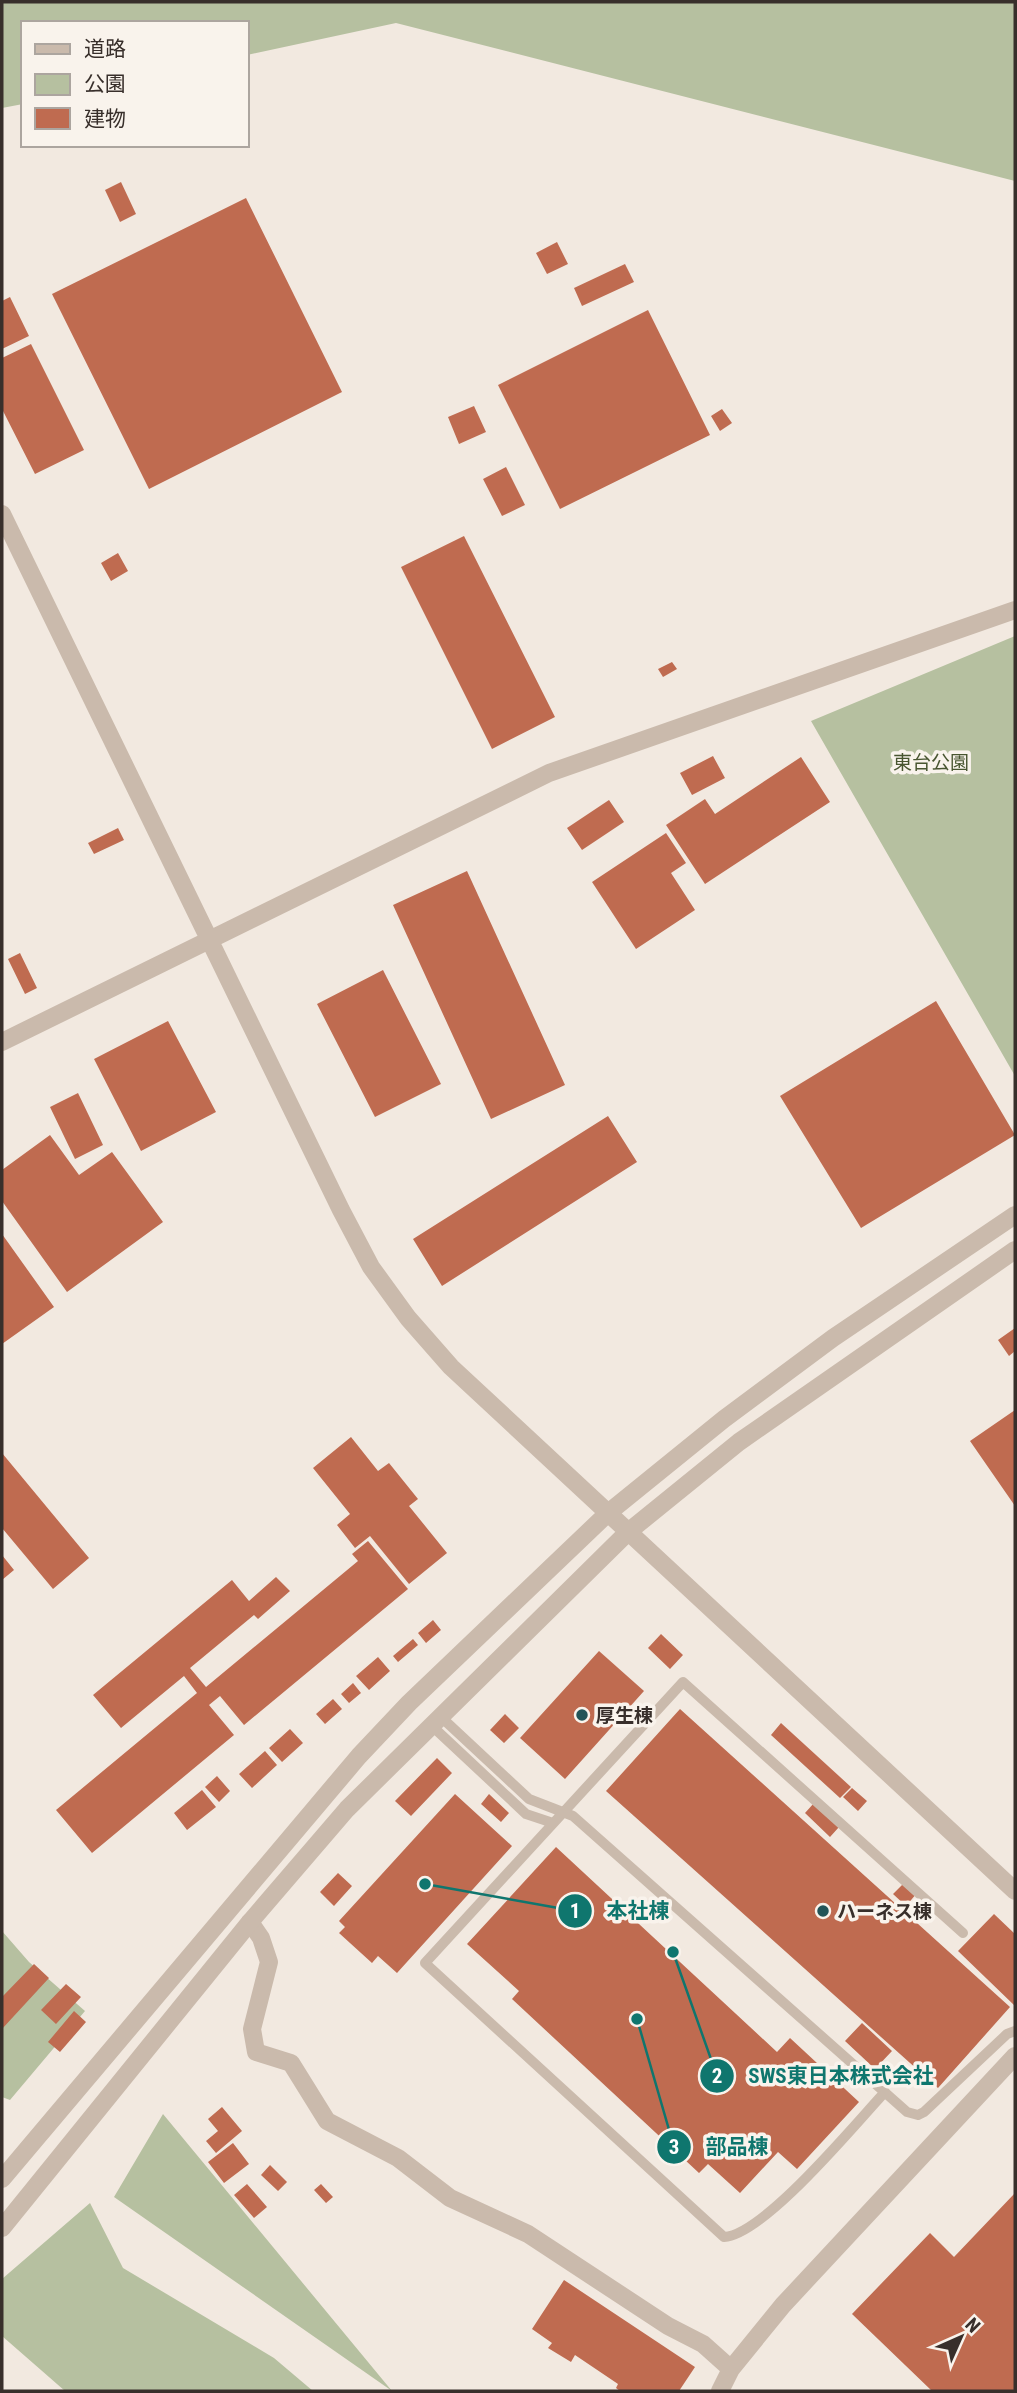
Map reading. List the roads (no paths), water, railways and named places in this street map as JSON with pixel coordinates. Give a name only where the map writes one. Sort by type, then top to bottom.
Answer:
[{"type":"street","points":[[2,514],[371,1267],[408,1318],[451,1367],[1015,1891]]},
{"type":"street","points":[[2,1042],[550,773],[1015,610]]},
{"type":"street","points":[[2,2179],[359,1756],[409,1703],[608,1513],[724,1419],[833,1338],[1015,1215]]},
{"type":"street","points":[[2,2228],[250,1922],[347,1809],[628,1532],[739,1442],[1015,1250]]},
{"type":"street","points":[[250,1922],[261,1938],[269,1962],[252,2029],[256,2052],[291,2063],[327,2121],[398,2158],[450,2198],[528,2234],[668,2326],[703,2344],[732,2369]]},
{"type":"street","points":[[720,2391],[732,2369],[783,2305],[1015,2056]]},
{"type":"lane","points":[[885,2092],[773,2211],[732,2236],[724,2237],[425,1963],[683,1682],[963,1933]]},
{"type":"lane","points":[[437,1722],[529,1799],[564,1811],[907,2112],[918,2115],[1007,2034],[1015,2031]]},
{"type":"lane","points":[[437,1722],[526,1814],[553,1823]]},
{"type":"place","name":"厚生棟","points":[[582,1715]]},
{"type":"place","name":"本社棟","points":[[425,1884]]},
{"type":"place","name":"ハーネス棟","points":[[823,1911]]},
{"type":"place","name":"SWS東日本株式会社","points":[[673,1952]]},
{"type":"place","name":"部品棟","points":[[637,2019]]},
{"type":"park label","name":"東台公園","points":[[931,762]]}]
